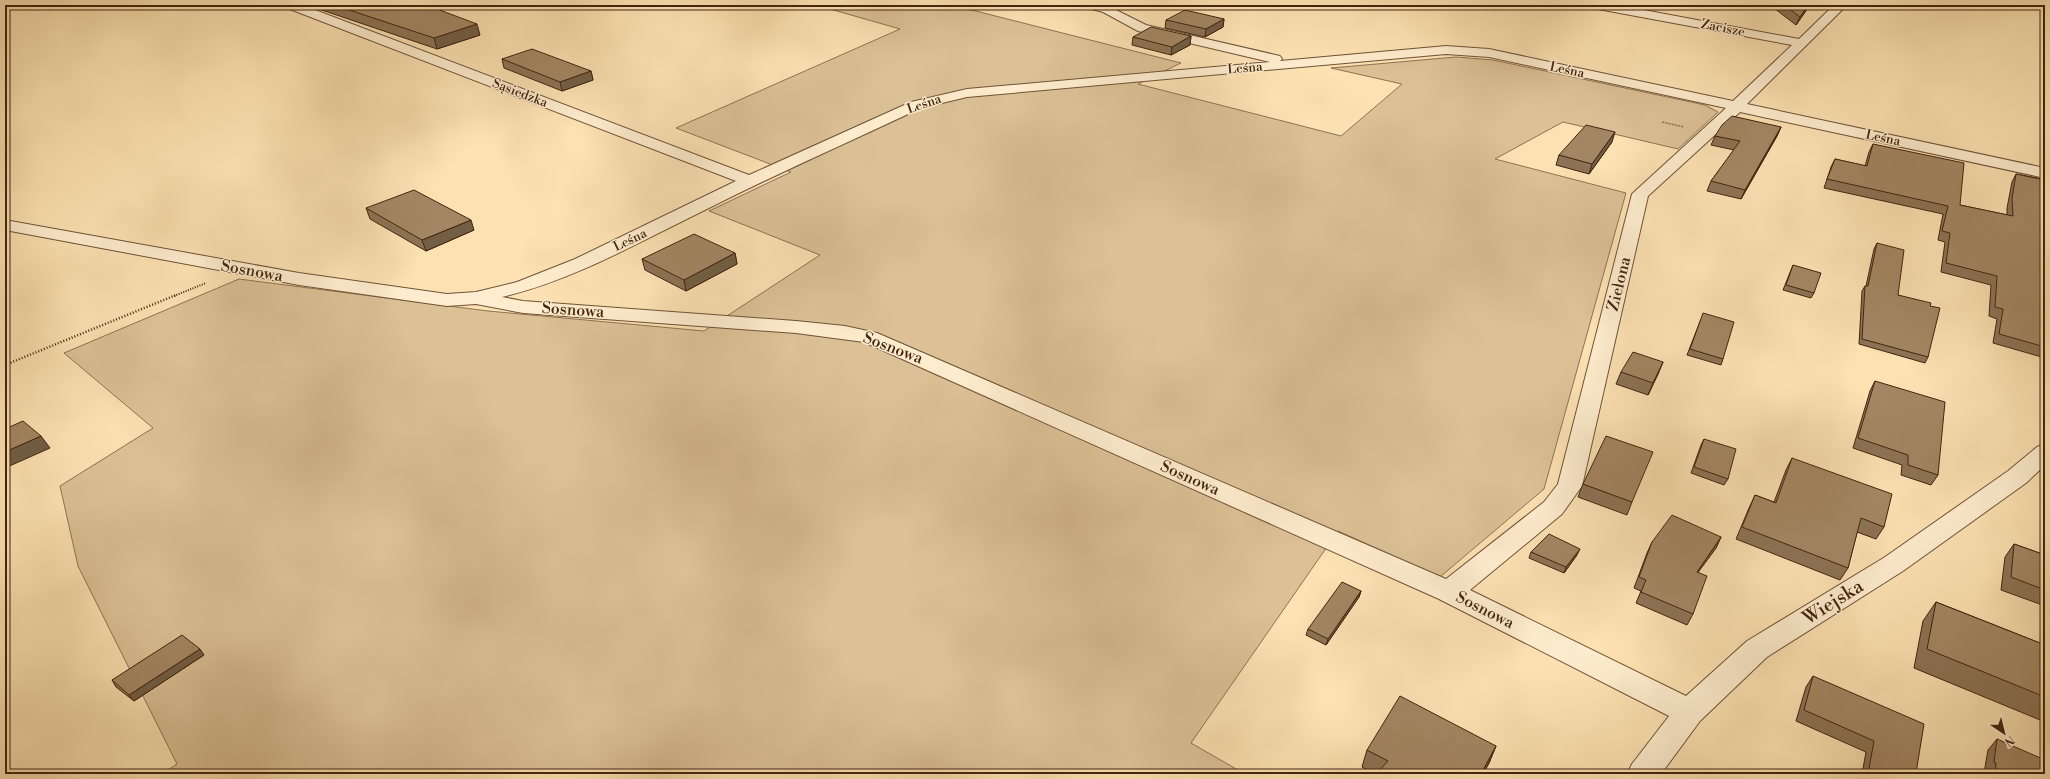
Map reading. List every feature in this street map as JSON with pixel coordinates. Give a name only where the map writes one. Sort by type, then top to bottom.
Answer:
[{"type":"street","name":"Sąsiedzka","points":[[291,5],[750,181]]},
{"type":"street","points":[[1092,5],[1107,9],[1142,28],[1275,59],[1285,64]]},
{"type":"street","name":"Zacisze","points":[[1598,5],[1800,43]]},
{"type":"street","name":"Zielona","points":[[1449,592],[1553,508],[1570,486],[1640,194],[1736,107],[1800,43],[1841,5]]},
{"type":"street","name":"Leśna","points":[[476,298],[524,286],[582,263],[750,181],[916,106],[938,98],[967,93],[1285,64],[1317,65],[1446,50],[1472,51],[1523,60],[2045,173]]},
{"type":"street","name":"Sosnowa","points":[[5,225],[299,279],[447,300],[476,298],[523,307],[796,327],[845,332],[870,337],[1449,592],[1689,712]]},
{"type":"street","name":"Wiejska","points":[[1643,774],[1689,712],[1757,649],[1894,564],[2017,477],[2045,452]]},
{"type":"path","points":[[5,365],[242,269]]},
{"type":"shaded area","points":[[816,5],[952,5],[1181,63],[1138,84],[1341,136],[1402,84],[1331,68],[1456,57],[1493,60],[1705,105],[1718,112],[1678,149],[1563,122],[1495,159],[1626,193],[1544,489],[1440,577],[1338,531],[1191,743],[1245,774],[162,774],[177,764],[78,566],[60,486],[153,428],[64,353],[239,279],[488,311],[704,331],[820,255],[709,211],[791,172],[676,128],[900,29]]},
{"type":"building","points":[[334,5],[433,5],[441,8],[437,9],[477,24],[434,38]]},
{"type":"building","points":[[1784,5],[1808,5],[1800,17]]},
{"type":"building","points":[[1185,10],[1224,19],[1206,29],[1166,20]]},
{"type":"building","points":[[1151,27],[1191,36],[1172,47],[1133,37]]},
{"type":"building","points":[[532,49],[591,71],[560,82],[502,59]]},
{"type":"building","points":[[1732,116],[1781,127],[1745,190],[1711,181],[1740,141],[1715,136],[1722,125]]},
{"type":"building","points":[[1586,125],[1615,132],[1592,164],[1559,155]]},
{"type":"building","points":[[1873,144],[1964,163],[1960,205],[2013,216],[2012,199],[2016,174],[2045,180],[2045,347],[1999,334],[2003,309],[1995,307],[1997,276],[1946,263],[1950,233],[1942,231],[1948,206],[1827,179],[1835,159],[1867,166]]},
{"type":"building","points":[[414,190],[471,220],[422,240],[366,208]]},
{"type":"building","points":[[694,234],[735,253],[684,280],[642,259]]},
{"type":"building","points":[[1877,243],[1904,250],[1898,295],[1931,303],[1930,306],[1940,308],[1928,357],[1862,339],[1865,286],[1868,286]]},
{"type":"building","points":[[1793,265],[1821,273],[1814,293],[1786,285]]},
{"type":"building","points":[[1703,313],[1734,322],[1723,359],[1690,349]]},
{"type":"building","points":[[1633,352],[1663,362],[1653,383],[1621,372]]},
{"type":"building","points":[[1875,381],[1945,402],[1938,475],[1908,465],[1908,455],[1858,438]]},
{"type":"building","points":[[23,421],[41,436],[5,452],[5,429]]},
{"type":"building","points":[[1606,436],[1653,452],[1632,502],[1583,484]]},
{"type":"building","points":[[1704,439],[1736,449],[1728,479],[1694,467]]},
{"type":"building","points":[[1792,458],[1892,494],[1884,527],[1861,518],[1848,568],[1742,527],[1755,495],[1776,503]]},
{"type":"building","points":[[1672,515],[1721,537],[1697,572],[1707,576],[1693,614],[1641,592],[1646,580],[1639,577],[1652,542]]},
{"type":"building","points":[[1549,534],[1580,549],[1566,567],[1531,552]]},
{"type":"building","points":[[2014,544],[2045,555],[2045,590],[2011,577]]},
{"type":"building","points":[[1342,582],[1361,591],[1328,639],[1308,629]]},
{"type":"building","points":[[1936,602],[2045,645],[2045,697],[1927,649]]},
{"type":"building","points":[[182,635],[200,649],[129,695],[112,680]]},
{"type":"building","points":[[1813,676],[1924,724],[1917,774],[1868,774],[1874,741],[1804,710]]},
{"type":"building","points":[[1400,696],[1496,746],[1481,774],[1376,774],[1388,761],[1367,750]]},
{"type":"building","points":[[1997,739],[2045,760],[2045,774],[1995,774],[1996,763],[1994,762]]}]
